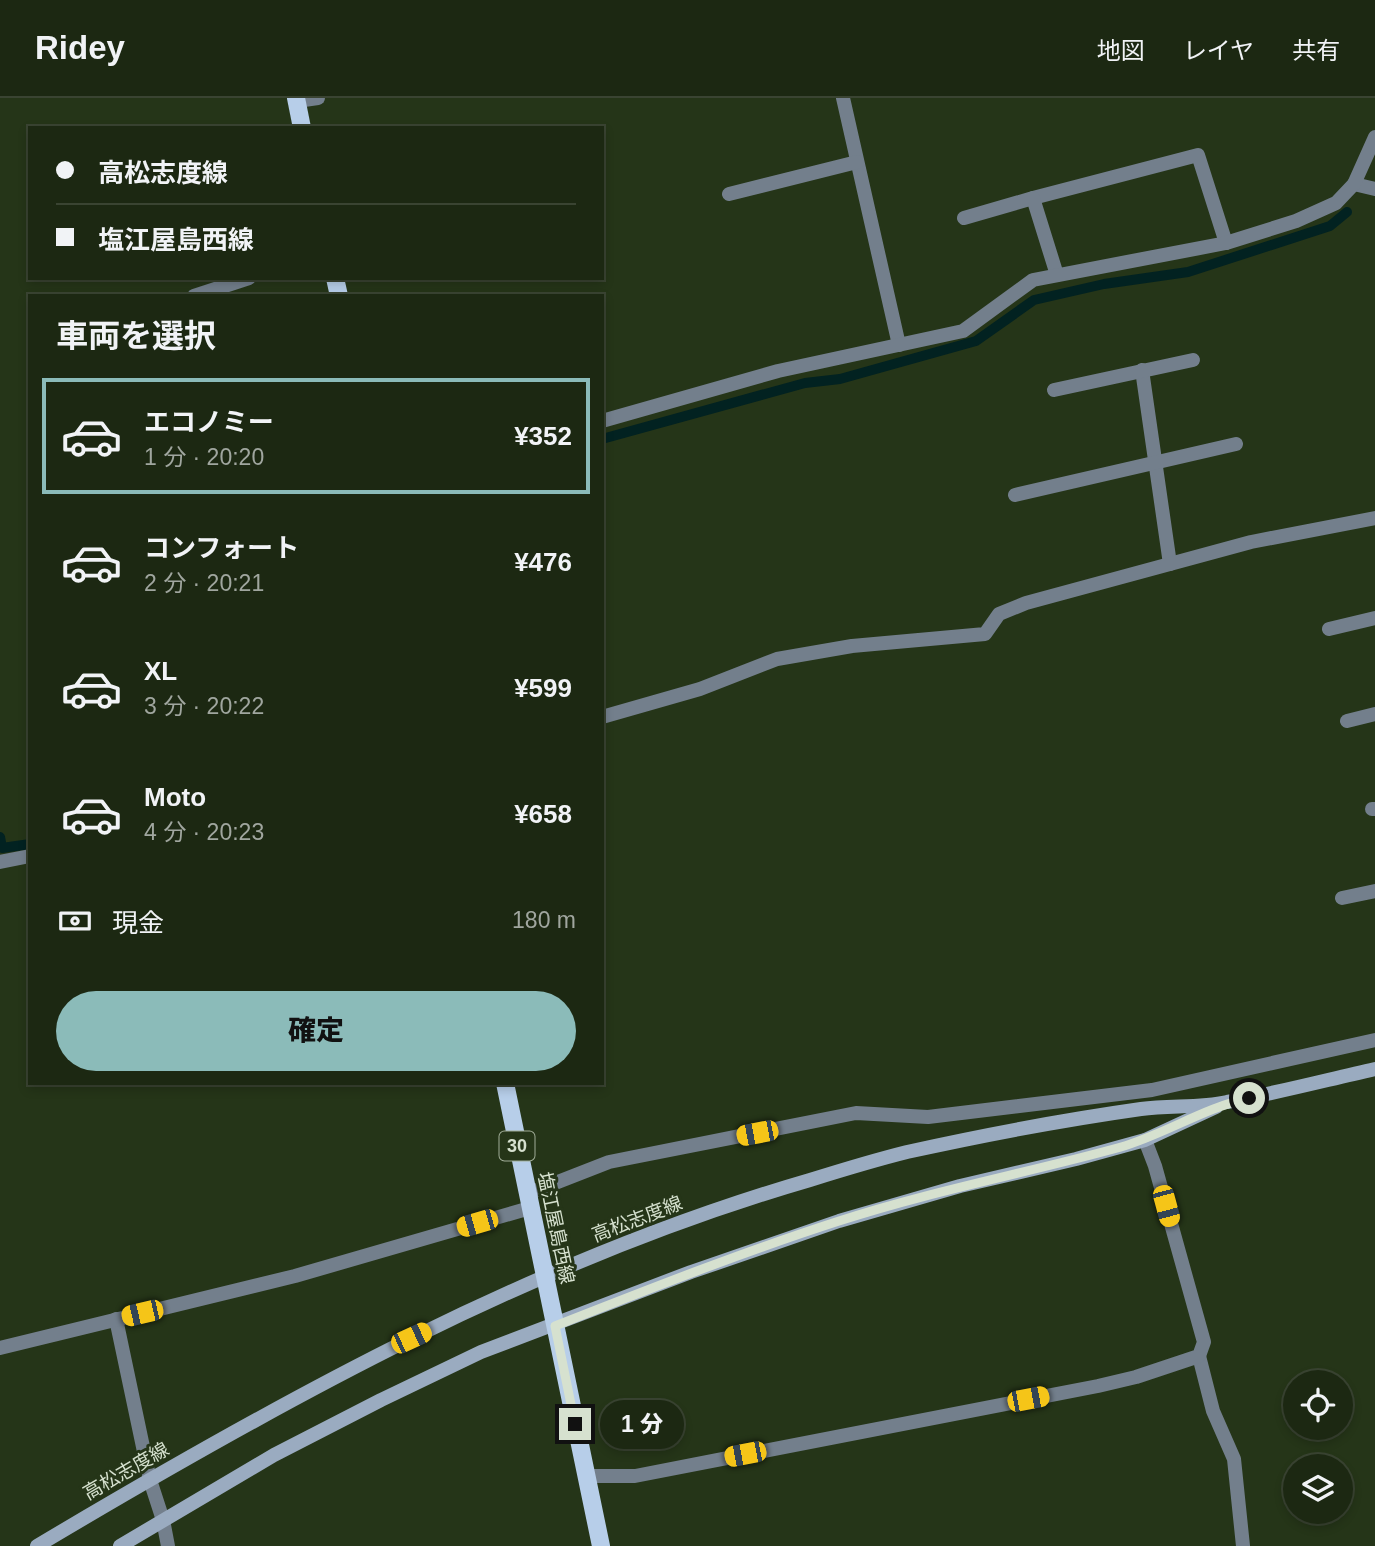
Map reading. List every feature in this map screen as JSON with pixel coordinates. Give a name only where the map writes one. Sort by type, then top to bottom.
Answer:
[{"type":"main road","points":[[296,100],[302,126]]},
{"type":"main road","name":"高松志度線","points":[[37,1546],[256,1419],[370,1358],[545,1275],[751,1197],[905,1153],[1065,1121],[1145,1109],[1224,1103],[1375,1069]]},
{"type":"main road","name":"塩江屋島西線","points":[[505,1085],[601,1546]]},
{"type":"main road","name":"高松志度線","points":[[120,1546],[274,1455],[481,1352],[691,1272],[839,1221],[960,1186],[1145,1140],[1224,1103]]},
{"type":"street","points":[[296,100],[318,98]]},
{"type":"street","points":[[844,98],[900,345]]},
{"type":"street","points":[[604,420],[778,371],[963,331],[1033,280],[1226,243],[1296,221],[1336,204],[1354,184],[1375,137]]},
{"type":"street","points":[[964,218],[1198,155],[1226,243]]},
{"type":"street","points":[[729,194],[857,162]]},
{"type":"street","points":[[1354,184],[1375,189]]},
{"type":"street","points":[[1033,198],[1057,275]]},
{"type":"street","points":[[200,294],[243,280]]},
{"type":"street","points":[[1054,390],[1193,360]]},
{"type":"street","points":[[1142,370],[1170,564]]},
{"type":"street","points":[[1015,495],[1236,444]]},
{"type":"street","points":[[604,717],[700,689],[777,659],[852,646],[985,634],[999,614],[1017,607],[1251,542],[1375,517]]},
{"type":"street","points":[[1329,629],[1375,618]]},
{"type":"street","points":[[1347,720],[1375,714]]},
{"type":"street","points":[[0,862],[28,856]]},
{"type":"street","points":[[1342,898],[1375,891]]},
{"type":"street","points":[[0,1348],[295,1276],[528,1201],[609,1162],[856,1113],[928,1117],[1152,1090],[1375,1040]]},
{"type":"street","points":[[1145,1140],[1204,1342],[1199,1356],[1213,1410],[1234,1459],[1243,1546]]},
{"type":"street","points":[[116,1319],[150,1480],[168,1546]]},
{"type":"street","points":[[586,1476],[635,1476],[1098,1386],[1136,1377],[1199,1356]]},
{"type":"waterway","points":[[604,438],[805,383],[840,379],[976,341],[1034,300],[1104,284],[1188,272],[1330,226],[1347,212]]},
{"type":"waterway","points":[[0,837],[2,848],[28,844]]},
{"type":"route","points":[[575,1424],[555,1326],[691,1272],[839,1221],[960,1186],[1145,1140],[1224,1103],[1249,1098]]}]
